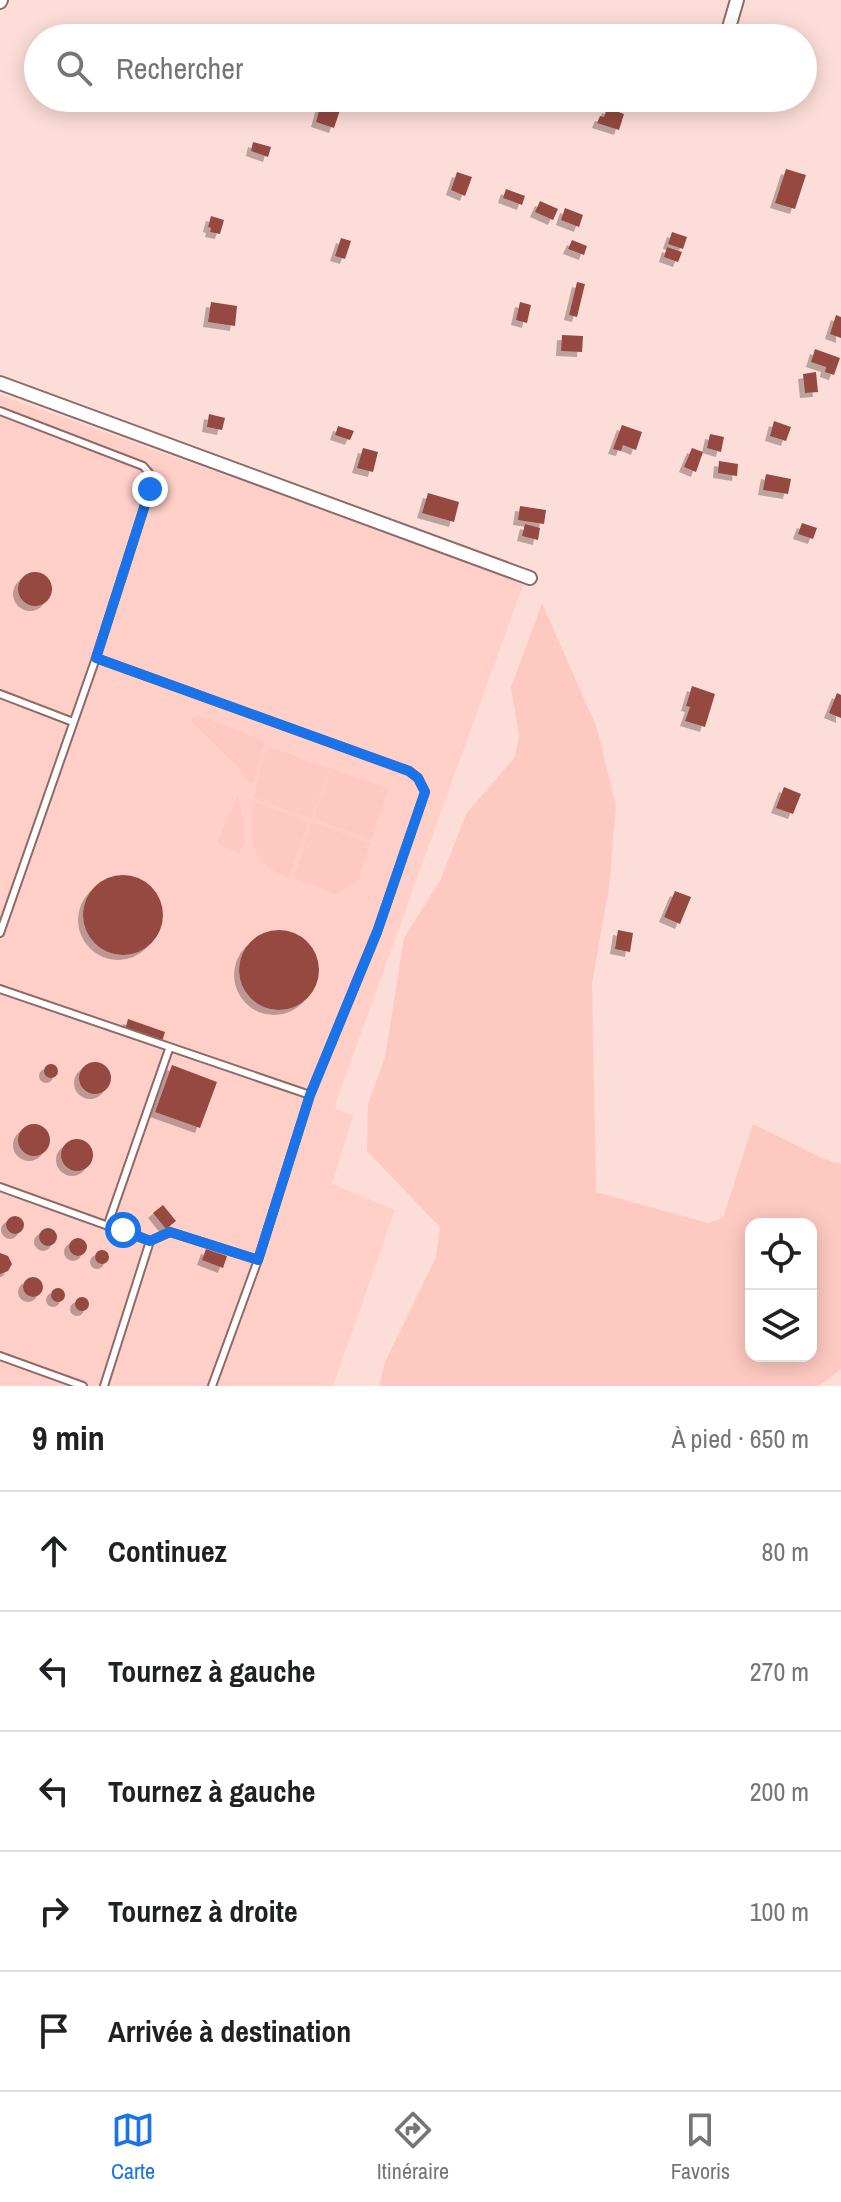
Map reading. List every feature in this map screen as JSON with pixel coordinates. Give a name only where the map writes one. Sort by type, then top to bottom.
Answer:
[{"type":"street","points":[[730,24],[737,0]]},
{"type":"street","points":[[0,383],[530,578]]},
{"type":"lane","points":[[0,411],[143,466],[151,475],[150,489],[96,658],[0,933]]},
{"type":"lane","points":[[96,658],[409,771],[418,778],[425,792],[377,932],[310,1095],[258,1260],[212,1386]]},
{"type":"lane","points":[[0,694],[73,722]]},
{"type":"lane","points":[[0,989],[310,1095]]},
{"type":"lane","points":[[108,1224],[169,1049]]},
{"type":"lane","points":[[0,1187],[150,1241],[170,1232],[258,1260]]},
{"type":"lane","points":[[104,1386],[150,1241]]},
{"type":"lane","points":[[0,1356],[83,1386]]},
{"type":"shaded area","points":[[0,395],[524,582],[334,1108],[353,1116],[332,1184],[395,1210],[333,1386],[0,1386]]},
{"type":"shaded area","points":[[542,603],[597,728],[616,806],[609,887],[592,984],[596,1192],[708,1223],[723,1218],[753,1124],[822,1158],[841,1164],[841,1369],[819,1386],[379,1386],[385,1362],[436,1257],[440,1227],[367,1151],[368,1104],[385,1057],[404,938],[441,879],[466,814],[515,757],[519,735],[511,687]]},
{"type":"shaded area","points":[[196,715],[265,741],[254,782],[244,779],[243,772],[191,721]]},
{"type":"shaded area","points":[[268,746],[330,769],[310,819],[253,797]]},
{"type":"shaded area","points":[[332,769],[389,788],[371,840],[313,818]]},
{"type":"shaded area","points":[[238,794],[246,840],[239,854],[217,843]]},
{"type":"shaded area","points":[[251,801],[308,822],[289,877],[276,872],[259,857],[253,837]]},
{"type":"shaded area","points":[[312,822],[370,843],[358,882],[335,894],[294,878]]},
{"type":"building","points":[[319,112],[339,112],[334,128],[316,122]]},
{"type":"building","points":[[606,112],[624,114],[619,130],[597,123],[600,116],[604,117]]},
{"type":"building","points":[[253,142],[271,147],[268,157],[251,151]]},
{"type":"building","points":[[786,169],[806,175],[795,209],[775,203]]},
{"type":"building","points":[[457,172],[472,177],[465,196],[451,190]]},
{"type":"building","points":[[506,189],[525,196],[522,205],[503,198]]},
{"type":"building","points":[[540,201],[558,209],[553,220],[535,212]]},
{"type":"building","points":[[565,208],[583,215],[579,227],[561,220]]},
{"type":"building","points":[[211,216],[224,220],[220,234],[210,232]]},
{"type":"building","points":[[672,232],[687,237],[683,249],[668,244]]},
{"type":"building","points":[[341,238],[351,241],[345,259],[335,256]]},
{"type":"building","points":[[572,240],[587,246],[584,255],[568,249]]},
{"type":"building","points":[[667,247],[682,252],[678,262],[664,257]]},
{"type":"building","points":[[577,282],[585,284],[577,317],[569,315]]},
{"type":"building","points":[[211,302],[237,306],[235,326],[208,322]]},
{"type":"building","points":[[520,302],[531,305],[527,323],[516,320]]},
{"type":"building","points":[[836,315],[841,317],[841,338],[830,334]]},
{"type":"building","points":[[562,335],[583,336],[582,352],[561,351]]},
{"type":"building","points":[[815,349],[840,358],[834,375],[825,372],[826,367],[811,362]]},
{"type":"building","points":[[816,372],[818,392],[805,393],[803,374]]},
{"type":"building","points":[[209,414],[225,418],[222,430],[207,427]]},
{"type":"building","points":[[774,421],[791,427],[786,441],[770,436]]},
{"type":"building","points":[[622,425],[642,432],[636,450],[623,445],[621,451],[613,449]]},
{"type":"building","points":[[338,426],[354,431],[350,440],[335,435]]},
{"type":"building","points":[[710,434],[724,437],[721,452],[707,448]]},
{"type":"building","points":[[363,448],[378,452],[373,472],[357,468]]},
{"type":"building","points":[[692,448],[703,452],[696,472],[684,467]]},
{"type":"building","points":[[719,461],[738,464],[737,476],[718,473]]},
{"type":"building","points":[[766,474],[791,479],[788,494],[763,490]]},
{"type":"building","points":[[428,493],[459,502],[454,522],[422,513]]},
{"type":"building","points":[[520,506],[546,510],[544,524],[518,520]]},
{"type":"building","points":[[802,523],[817,528],[813,539],[798,534]]},
{"type":"building","points":[[525,524],[540,528],[538,540],[522,536]]},
{"type":"building","points":[[35,572],[47,577],[52,589],[47,601],[35,606],[23,601],[18,589],[23,577]]},
{"type":"building","points":[[692,686],[715,694],[705,727],[685,721]]},
{"type":"building","points":[[837,693],[841,695],[841,718],[829,713]]},
{"type":"building","points":[[784,787],[801,794],[793,814],[776,808]]},
{"type":"building","points":[[123,875],[138,878],[151,887],[160,900],[163,915],[160,930],[151,943],[138,952],[123,955],[108,952],[95,943],[86,930],[83,915],[86,900],[95,887],[108,878]]},
{"type":"building","points":[[675,891],[691,897],[680,924],[664,917]]},
{"type":"building","points":[[279,930],[294,933],[307,942],[316,955],[319,970],[316,985],[307,998],[294,1007],[279,1010],[264,1007],[251,998],[242,985],[239,970],[242,955],[251,942],[264,933]]},
{"type":"building","points":[[618,930],[633,933],[630,952],[615,949]]},
{"type":"building","points":[[128,1019],[165,1032],[162,1042],[125,1030]]},
{"type":"building","points":[[95,1062],[106,1067],[111,1078],[106,1089],[95,1094],[84,1089],[79,1078],[84,1067]]},
{"type":"building","points":[[51,1064],[58,1071],[51,1078],[44,1071]]},
{"type":"building","points":[[172,1065],[217,1082],[200,1128],[155,1112]]},
{"type":"building","points":[[34,1124],[45,1129],[50,1140],[45,1151],[34,1156],[23,1151],[18,1140],[23,1129]]},
{"type":"building","points":[[77,1139],[88,1144],[93,1155],[88,1166],[77,1171],[66,1166],[61,1155],[66,1144]]},
{"type":"building","points":[[163,1205],[176,1221],[166,1229],[153,1213]]},
{"type":"building","points":[[15,1216],[24,1225],[15,1234],[6,1225]]},
{"type":"building","points":[[48,1228],[57,1237],[48,1246],[39,1237]]},
{"type":"building","points":[[78,1238],[87,1247],[78,1256],[69,1247]]},
{"type":"building","points":[[206,1249],[227,1256],[223,1268],[202,1260]]},
{"type":"building","points":[[102,1250],[109,1257],[102,1264],[95,1257]]},
{"type":"building","points":[[0,1253],[8,1256],[12,1264],[8,1271],[0,1274]]},
{"type":"building","points":[[33,1277],[40,1280],[43,1287],[40,1294],[33,1297],[26,1294],[23,1287],[26,1280]]},
{"type":"building","points":[[58,1288],[65,1295],[58,1302],[51,1295]]},
{"type":"building","points":[[82,1297],[89,1304],[82,1311],[75,1304]]},
{"type":"route","points":[[123,1230],[150,1241],[170,1232],[258,1260],[310,1095],[377,932],[425,792],[418,778],[409,771],[96,658],[150,489]]}]
